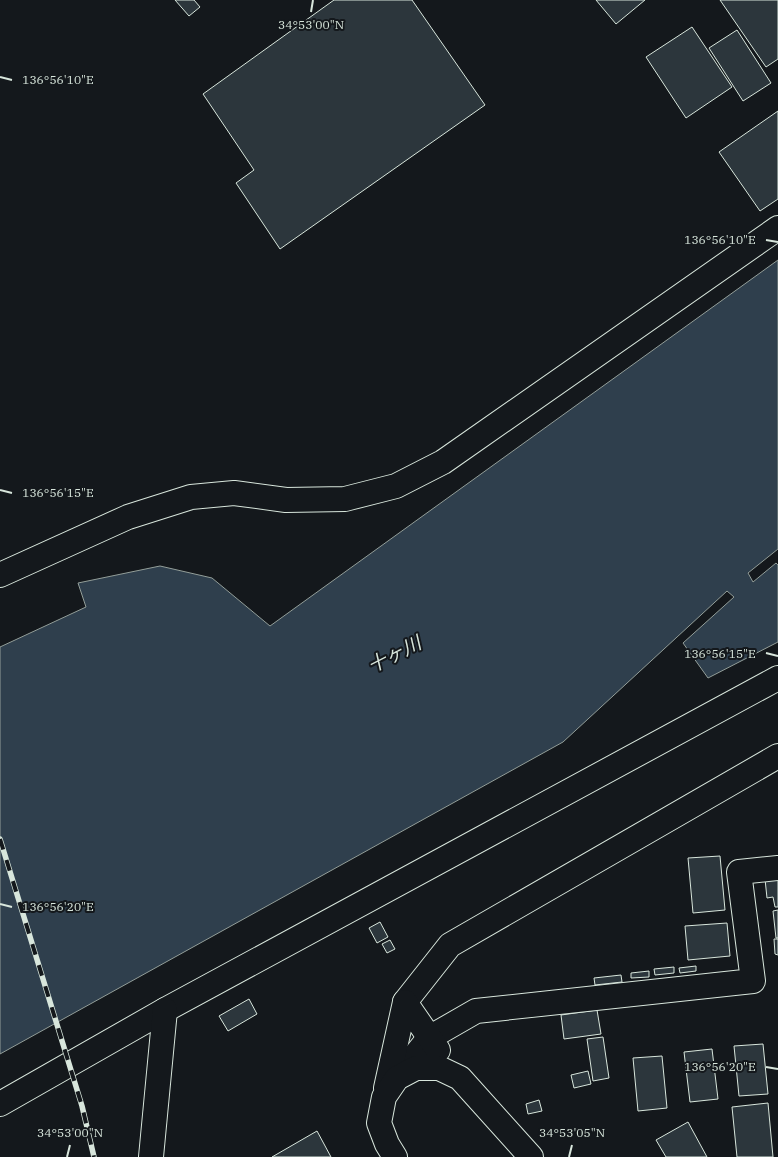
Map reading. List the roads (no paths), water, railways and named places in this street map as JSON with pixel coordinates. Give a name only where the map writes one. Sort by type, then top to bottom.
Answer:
[{"type":"street","points":[[0,575],[128,516],[191,497],[234,493],[286,500],[345,499],[396,486],[443,462],[778,228]]},
{"type":"street","points":[[0,1104],[165,1010],[778,678]]},
{"type":"street","points":[[395,1157],[386,1144],[379,1123],[390,1087],[404,1002],[450,945],[778,756]]},
{"type":"street","points":[[390,1087],[428,1038],[476,1011],[753,981],[739,872],[778,868]]},
{"type":"street","points":[[404,1002],[428,1038],[460,1078],[531,1157]]},
{"type":"street","points":[[151,1157],[165,1010]]},
{"type":"street","points":[[390,1087],[416,1068],[439,1068],[460,1078]]},
{"type":"water","name":"十ヶ川","points":[[778,260],[778,549],[748,573],[753,582],[776,563],[778,565],[778,642],[708,678],[683,643],[734,597],[727,591],[563,742],[0,1054],[0,647],[86,607],[78,583],[160,566],[212,578],[270,626]]},
{"type":"railway","points":[[0,839],[82,1106],[94,1157]]}]
